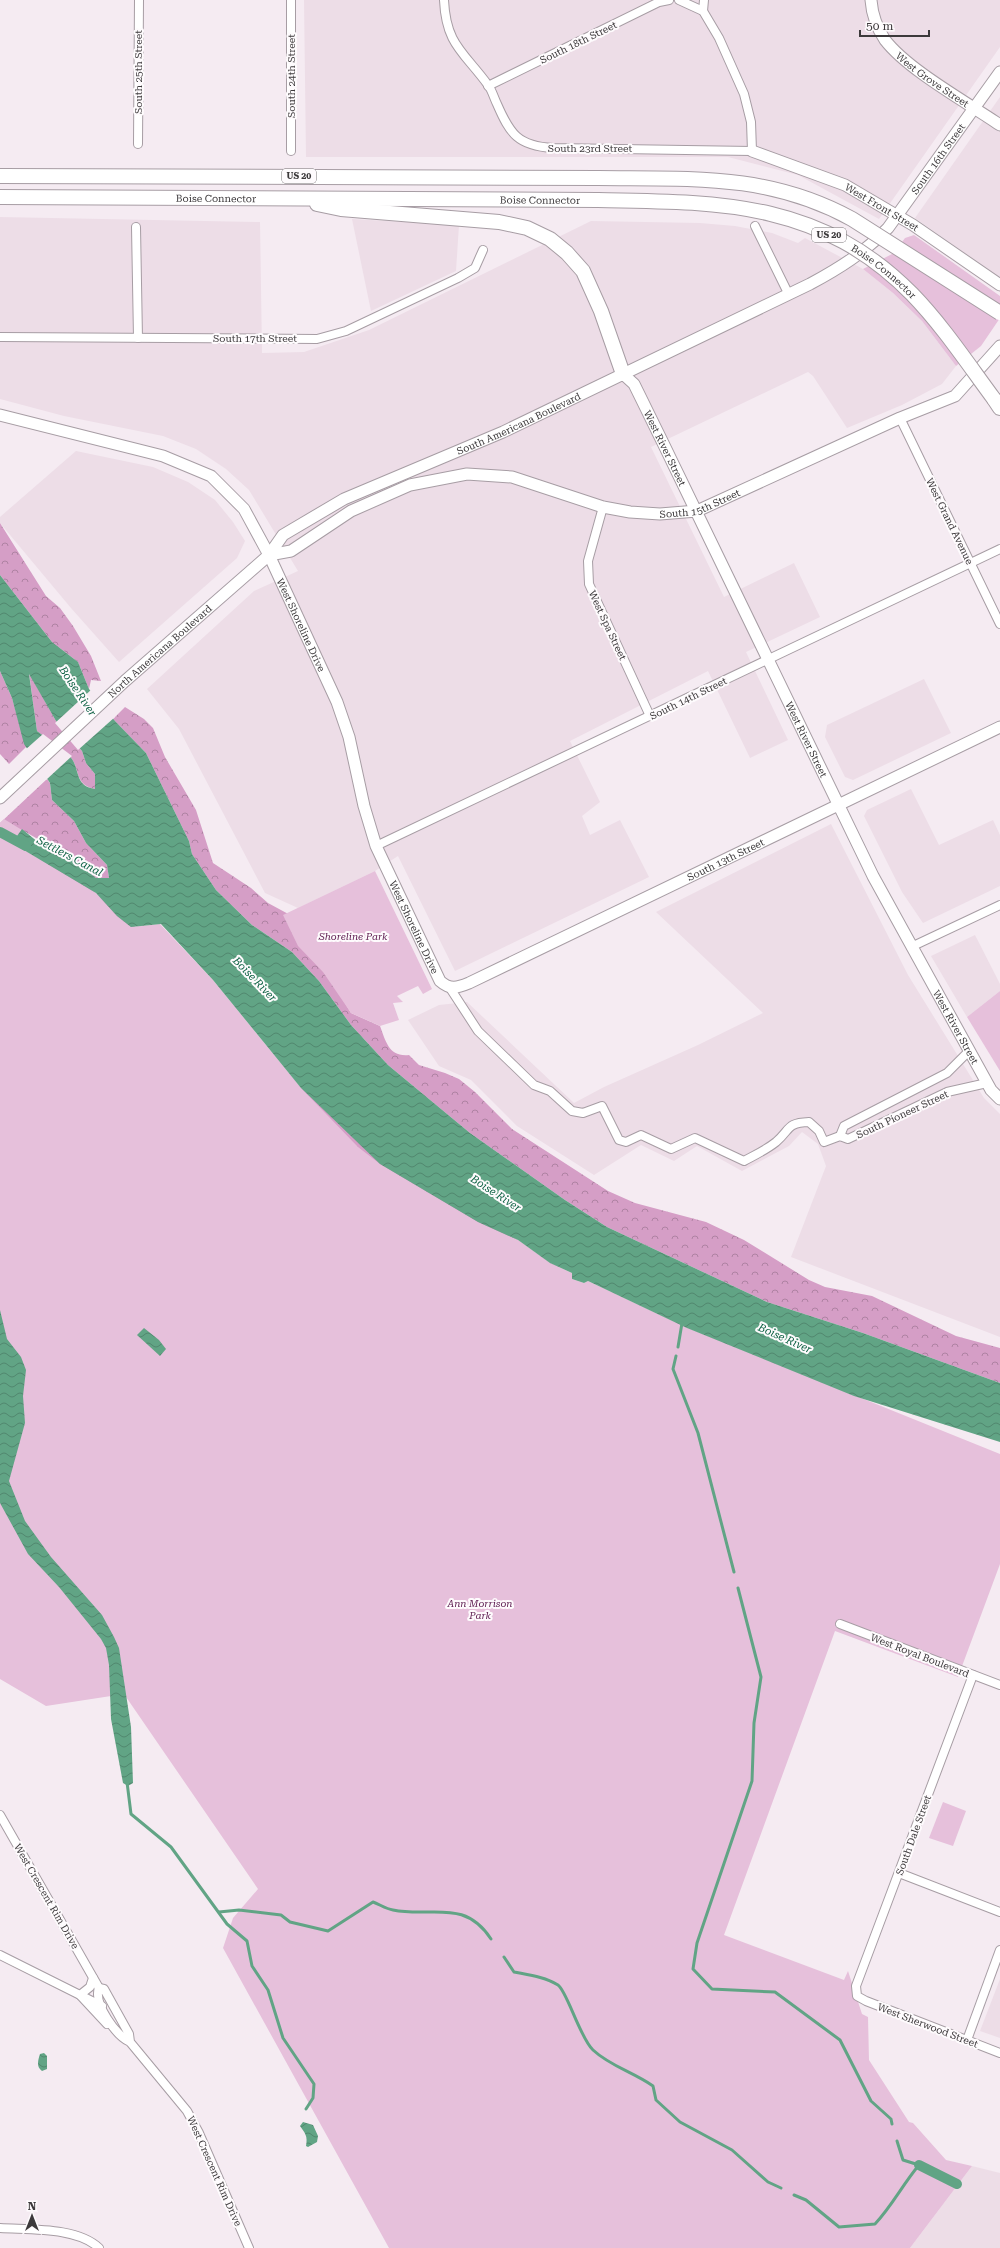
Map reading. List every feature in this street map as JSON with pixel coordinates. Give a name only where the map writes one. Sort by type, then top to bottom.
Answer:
[{"type":"highway","name":"Boise Connector","points":[[0,176],[598,178],[734,181],[770,187],[803,196],[829,206],[852,218],[1000,312]]},
{"type":"highway","name":"Boise Connector","points":[[0,197],[598,200],[697,202],[732,205],[764,211],[795,220],[838,240],[872,260],[912,294],[946,333],[997,404]]},
{"type":"highway","points":[[287,198],[341,209],[499,222],[528,228],[550,239],[567,253],[583,272],[601,311],[623,374]]},
{"type":"main road","name":"West Grove Street","points":[[871,0],[877,25],[885,40],[896,52],[1000,125]]},
{"type":"main road","name":"South 16th Street","points":[[873,244],[897,215],[1000,72]]},
{"type":"main road","name":"West Front Street","points":[[752,151],[845,185],[897,215],[1000,285]]},
{"type":"main road","name":"South Americana Boulevard","points":[[269,555],[284,535],[344,499],[503,432],[789,295],[844,266],[873,244]]},
{"type":"main road","name":"South 15th Street","points":[[269,555],[291,551],[351,511],[410,485],[467,474],[512,477],[603,507],[660,514],[697,511],[900,418],[955,396],[1000,346]]},
{"type":"main road","name":"West River Street","points":[[623,374],[634,384],[769,659],[873,876],[987,1083],[1000,1100]]},
{"type":"main road","name":"West Shoreline Drive","points":[[0,415],[164,456],[211,476],[244,509],[269,555],[337,702],[349,737],[364,806],[376,846],[440,981],[450,988]]},
{"type":"main road","name":"North Americana Boulevard","points":[[0,798],[115,690],[269,555]]},
{"type":"main road","name":"South 13th Street","points":[[450,988],[457,988],[469,983],[1000,727]]},
{"type":"street","name":"South 25th Street","points":[[138,0],[138,144]]},
{"type":"street","name":"South 24th Street","points":[[291,0],[291,151]]},
{"type":"street","name":"South 23rd Street","points":[[444,0],[449,33],[457,49],[488,86],[507,127],[529,144],[552,148],[752,151]]},
{"type":"street","name":"South 18th Street","points":[[488,86],[659,2],[669,0]]},
{"type":"street","points":[[679,0],[703,11],[719,38],[744,94],[751,122],[752,151]]},
{"type":"street","points":[[703,11],[704,0]]},
{"type":"street","points":[[755,226],[789,295]]},
{"type":"street","points":[[136,227],[138,338]]},
{"type":"street","name":"South 17th Street","points":[[0,337],[317,339],[346,331],[458,278],[475,268],[483,250]]},
{"type":"street","name":"West Grand Avenue","points":[[900,418],[1000,624]]},
{"type":"street","name":"West Spa Street","points":[[603,507],[588,560],[589,584],[650,716]]},
{"type":"street","name":"South 14th Street","points":[[376,846],[1000,549]]},
{"type":"street","points":[[911,947],[1000,906]]},
{"type":"street","name":"South Pioneer Street","points":[[450,988],[478,1031],[534,1085],[550,1091],[572,1111],[583,1113],[602,1106],[619,1140],[626,1142],[641,1135],[671,1149],[695,1138],[744,1161],[763,1152],[778,1140],[787,1128],[797,1123],[809,1122],[815,1126],[824,1142],[840,1136],[848,1139],[947,1092],[987,1083]]},
{"type":"street","name":"South Pioneer Street","points":[[840,1136],[844,1126],[947,1073],[969,1051]]},
{"type":"street","name":"West Royal Boulevard","points":[[840,1624],[1000,1685]]},
{"type":"street","name":"South Dale Street","points":[[857,1996],[856,1986],[973,1674]]},
{"type":"street","name":"West Crescent Rim Drive","points":[[0,1815],[94,1978],[98,1988],[97,1992],[101,2005],[112,2028],[122,2039],[130,2042],[187,2111],[199,2133],[250,2248]]},
{"type":"street","points":[[899,1873],[1000,1912]]},
{"type":"street","points":[[967,2040],[1000,1950]]},
{"type":"street","points":[[0,1955],[101,2005],[120,2017]]},
{"type":"street","points":[[80,1995],[90,1987],[94,1978]]},
{"type":"street","name":"West Crescent Rim Drive","points":[[98,1988],[104,1989],[129,2034],[130,2042]]},
{"type":"street","points":[[80,1995],[112,2028]]},
{"type":"street","name":"West Sherwood Street","points":[[857,1996],[866,2001],[1000,2053]]},
{"type":"street","points":[[0,2228],[73,2234],[92,2241],[99,2248]]},
{"type":"shaded area","points":[[304,0],[1000,0],[1000,47],[879,219],[798,175],[728,157],[306,157]]},
{"type":"shaded area","points":[[1000,97],[1000,278],[915,218]]},
{"type":"shaded area","points":[[0,217],[260,222],[262,353],[304,352],[369,330],[591,221],[700,223],[735,226],[772,233],[798,243],[805,238],[863,269],[893,293],[922,321],[956,366],[942,384],[902,405],[847,428],[813,376],[808,372],[651,447],[724,597],[794,563],[820,617],[746,652],[788,740],[750,758],[708,671],[570,741],[600,802],[582,816],[590,835],[620,820],[649,877],[455,971],[398,856],[375,871],[298,908],[265,893],[179,729],[147,689],[254,591],[298,571],[249,490],[226,469],[196,449],[163,436],[64,416],[0,399]]},
{"type":"shaded area","points":[[352,219],[459,225],[456,271],[371,311]]},
{"type":"shaded area","points":[[76,451],[153,467],[188,482],[215,500],[233,522],[245,541],[237,558],[119,662],[71,608],[0,523],[0,517]]},
{"type":"shaded area","points":[[924,679],[951,733],[853,780],[845,777],[825,737],[827,725]]},
{"type":"shaded area","points":[[911,789],[939,845],[993,820],[1000,835],[1000,886],[923,923],[902,892],[864,816],[867,810]]},
{"type":"shaded area","points":[[831,824],[908,975],[984,1098],[1000,1114],[1000,1337],[791,1257],[826,1166],[818,1144],[802,1132],[789,1146],[742,1171],[697,1146],[674,1161],[641,1145],[594,1175],[517,1126],[471,1080],[439,1066],[408,1020],[439,1005],[467,1002],[574,1103],[604,1087],[698,1045],[763,1013],[656,912]]},
{"type":"shaded area","points":[[975,935],[1000,984],[1000,991],[967,1017],[931,956]]},
{"type":"shaded area","points":[[1000,1979],[1000,2038],[980,2031]]},
{"type":"shaded area","points":[[972,2166],[1000,2173],[1000,2248],[910,2248]]},
{"type":"green space","points":[[914,235],[1000,296],[1000,318],[981,346],[956,366],[922,321],[893,293],[863,269],[894,253],[905,238]]},
{"type":"green space","points":[[0,523],[46,596],[60,608],[91,656],[101,681],[91,680],[89,689],[78,662],[52,642],[0,575]]},
{"type":"green space","points":[[0,671],[12,698],[26,747],[9,764],[0,754]]},
{"type":"green space","points":[[29,673],[56,721],[82,751],[86,763],[95,774],[95,789],[89,787],[81,781],[72,759],[69,756],[37,731]]},
{"type":"green space","points":[[125,707],[144,719],[153,728],[165,757],[196,810],[213,863],[251,888],[268,903],[292,916],[351,1013],[380,1026],[389,1047],[393,1051],[397,1054],[409,1055],[419,1065],[459,1079],[475,1092],[512,1129],[608,1191],[635,1203],[706,1222],[744,1240],[809,1280],[825,1287],[872,1296],[956,1336],[1000,1348],[1000,1383],[863,1333],[767,1302],[607,1227],[565,1200],[470,1133],[388,1065],[351,1025],[319,981],[292,952],[252,925],[216,890],[192,854],[189,841],[146,753],[113,719]]},
{"type":"green space","points":[[47,779],[50,783],[52,800],[74,821],[86,843],[107,865],[109,878],[96,878],[71,858],[22,830],[244,1020],[301,1088],[550,1263],[559,1267],[457,1241],[0,823]]},
{"type":"green space","name":"Ann Morrison Park","points":[[4,819],[22,830],[13,843],[96,893],[117,916],[131,927],[160,924],[213,980],[301,1088],[358,1147],[380,1164],[478,1222],[518,1240],[550,1263],[572,1273],[572,1279],[584,1283],[588,1281],[688,1328],[1000,1454],[1000,1564],[958,1677],[835,1631],[724,1935],[844,1980],[848,1971],[862,2014],[868,2017],[869,2060],[909,2122],[913,2123],[946,2160],[972,2166],[910,2248],[389,2248],[223,1948],[233,1918],[258,1889],[124,1694],[46,1706],[0,1679],[0,823]]},
{"type":"green space","name":"Shoreline Park","points":[[375,871],[432,989],[423,994],[418,986],[397,996],[403,1002],[393,1003],[399,1020],[380,1026],[351,1013],[323,972],[298,946],[283,915]]},
{"type":"green space","points":[[1000,991],[1000,1071],[967,1017]]},
{"type":"green space","points":[[943,1802],[966,1811],[953,1846],[929,1838]]},
{"type":"water","name":"Boise River","points":[[0,575],[52,642],[78,662],[89,689],[115,721],[146,753],[189,841],[192,854],[216,890],[252,925],[292,952],[319,981],[351,1025],[388,1065],[470,1133],[565,1200],[607,1227],[767,1302],[863,1333],[1000,1383],[1000,1442],[854,1396],[687,1328],[588,1281],[584,1283],[572,1279],[572,1273],[550,1263],[518,1240],[478,1222],[380,1164],[301,1088],[213,980],[161,924],[131,927],[117,916],[96,893],[12,843],[22,829],[50,852],[71,858],[96,878],[109,878],[107,865],[86,843],[74,821],[52,800],[50,783],[24,744],[12,698],[0,671]],"holes":[[[29,674],[56,721],[82,751],[86,763],[95,774],[95,789],[84,785],[69,755],[37,731]]]},
{"type":"water","points":[[0,1310],[7,1339],[21,1357],[26,1370],[23,1396],[25,1423],[9,1481],[25,1521],[51,1557],[102,1615],[119,1648],[131,1727],[133,1783],[128,1786],[123,1783],[111,1719],[109,1665],[106,1648],[101,1639],[59,1587],[28,1554],[0,1503]]},
{"type":"water","points":[[144,1328],[159,1340],[166,1349],[160,1356],[137,1335]]},
{"type":"water","points":[[44,2053],[47,2056],[47,2069],[42,2071],[39,2068],[38,2061],[40,2054]]},
{"type":"water","points":[[303,2122],[313,2125],[318,2136],[317,2142],[308,2147],[306,2146],[306,2135],[300,2126]]},
{"type":"pier","points":[[92,689],[115,717],[78,750],[55,723]]},
{"type":"pier","points":[[43,734],[72,756],[46,780],[25,750]]},
{"type":"waterway","name":"Settlers Canal","points":[[0,832],[26,846]]},
{"type":"waterway","points":[[678,1347],[682,1323]]},
{"type":"waterway","points":[[676,1356],[673,1369],[698,1433],[734,1572]]},
{"type":"waterway","points":[[738,1588],[761,1677],[754,1723],[752,1781],[697,1943],[693,1969],[712,1989],[775,1992],[840,2040],[871,2101],[891,2119],[892,2124]]},
{"type":"waterway","points":[[127,1782],[131,1814],[171,1847],[227,1924],[247,1941],[252,1966],[268,1990],[283,2038],[314,2084],[313,2098],[306,2109]]},
{"type":"waterway","points":[[219,1912],[239,1910],[281,1915],[290,1922],[328,1931],[373,1902],[388,1909],[407,1912],[446,1912],[458,1914],[470,1918],[481,1926],[491,1939]]},
{"type":"waterway","points":[[504,1957],[514,1972],[542,1978],[553,1982],[562,1989],[583,2036],[593,2050],[600,2056],[653,2086],[656,2100],[680,2122],[732,2150],[768,2182],[781,2188]]},
{"type":"waterway","points":[[794,2195],[806,2200],[839,2227],[875,2224],[887,2210],[919,2165],[903,2160],[897,2141]]},
{"type":"waterway","points":[[919,2165],[957,2184]]}]
